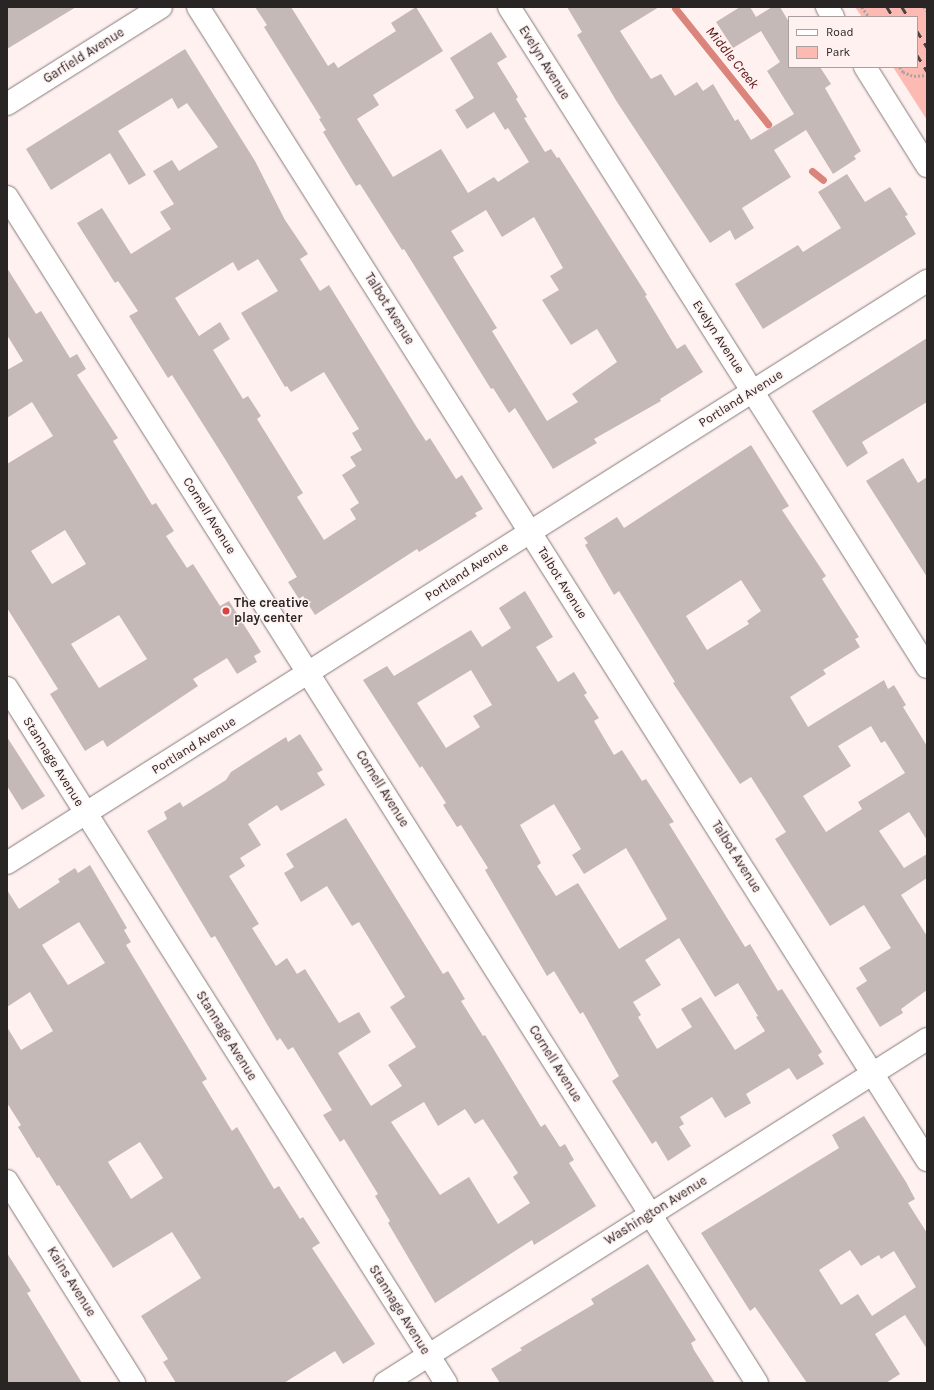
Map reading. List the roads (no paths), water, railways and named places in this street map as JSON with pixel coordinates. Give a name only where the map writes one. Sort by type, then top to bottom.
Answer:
[{"type":"street","name":"Garfield Avenue","points":[[7,104],[161,7]]},
{"type":"street","name":"Talbot Avenue","points":[[198,7],[927,1160]]},
{"type":"street","name":"Evelyn Avenue","points":[[508,7],[927,666]]},
{"type":"street","points":[[827,7],[832,16]]},
{"type":"street","points":[[866,68],[927,166]]},
{"type":"street","name":"Cornell Avenue","points":[[7,197],[757,1383]]},
{"type":"street","name":"Portland Avenue","points":[[7,863],[309,674],[530,532],[927,281]]},
{"type":"street","name":"Stannage Avenue","points":[[7,688],[446,1383]]},
{"type":"street","name":"Washington Avenue","points":[[385,1383],[927,1039]]},
{"type":"street","name":"Kains Avenue","points":[[7,1180],[134,1383]]},
{"type":"waterway","name":"Middle Creek","points":[[675,8],[768,124]]},
{"type":"waterway","name":"Middle Creek","points":[[812,171],[823,180]]},
{"type":"railway","points":[[887,7],[892,16]]},
{"type":"railway","points":[[902,7],[907,16]]},
{"type":"railway","points":[[918,33],[927,47]]},
{"type":"railway","points":[[918,57],[927,71]]},
{"type":"place","name":"The creative play center","points":[[226,611]]}]
